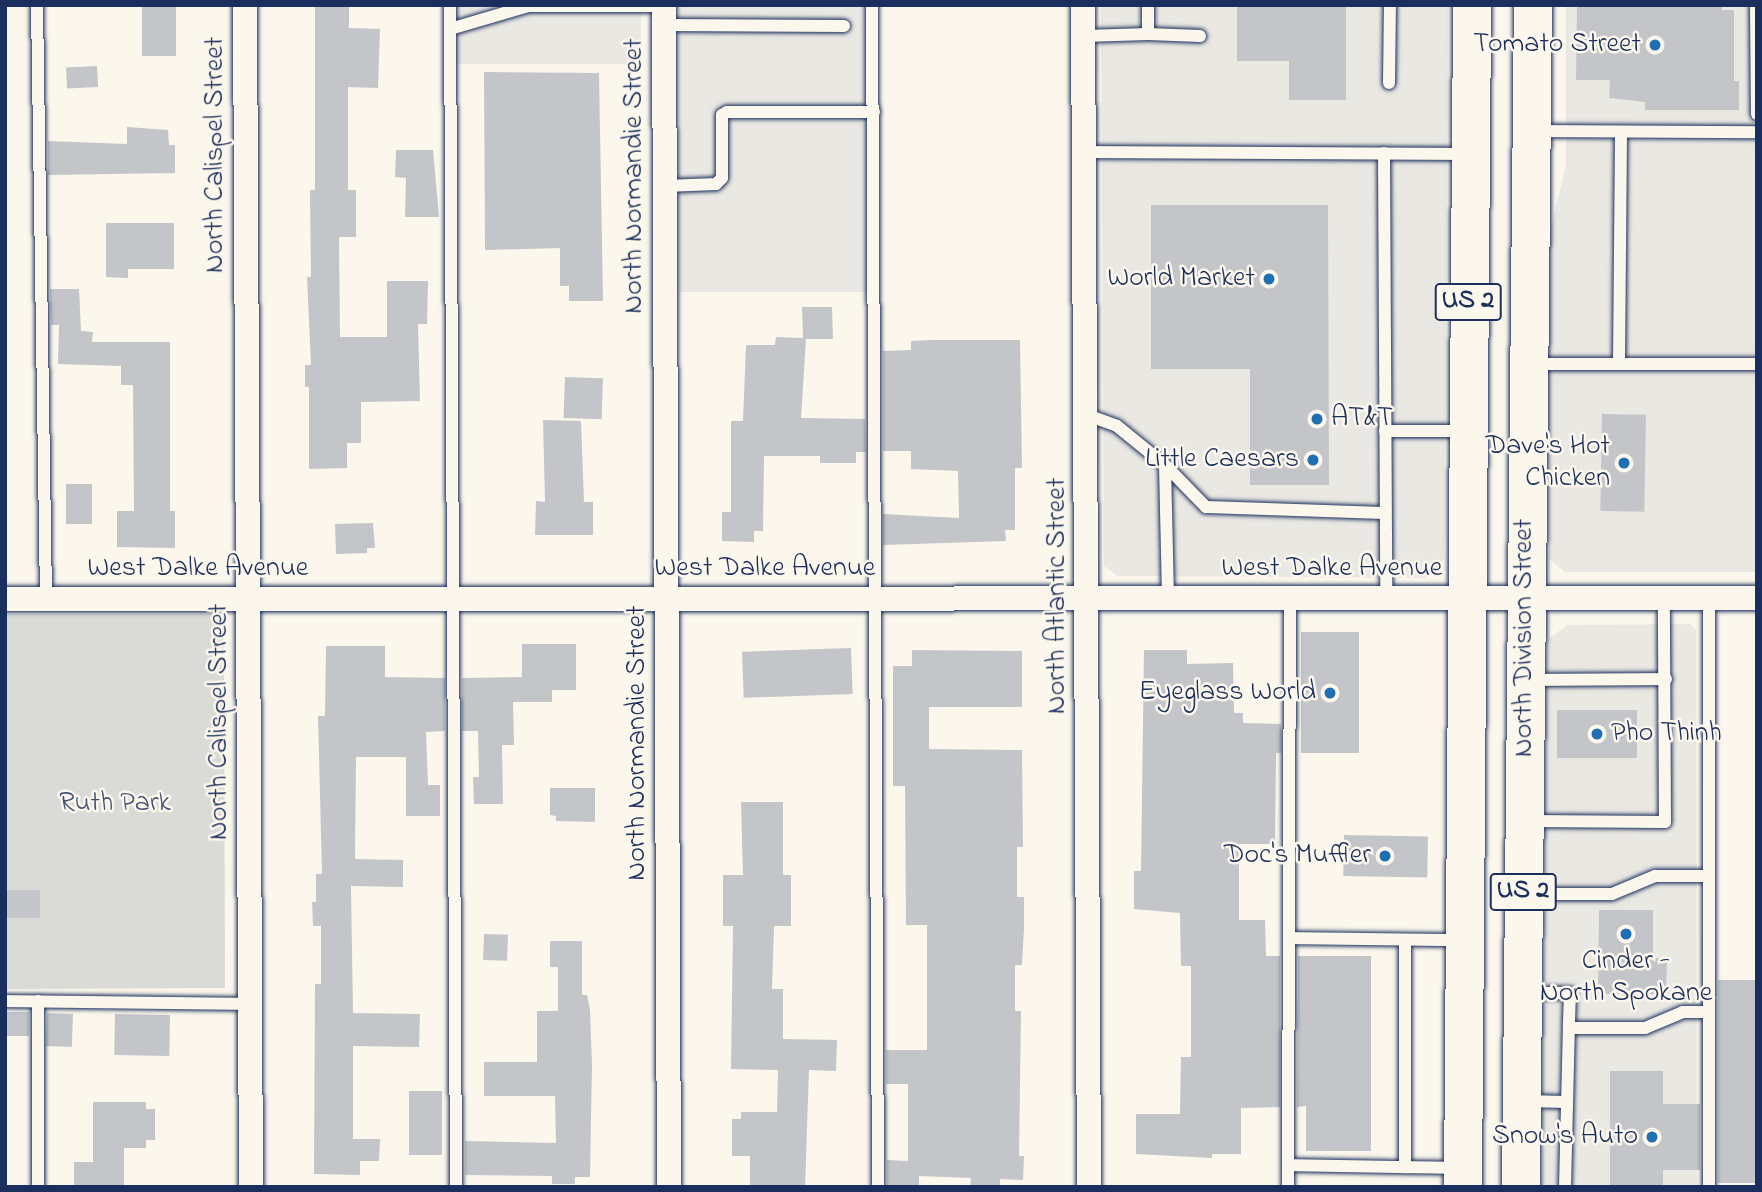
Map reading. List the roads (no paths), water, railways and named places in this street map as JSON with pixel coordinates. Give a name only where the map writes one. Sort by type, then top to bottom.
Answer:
[{"type":"main road","name":"North Division Street","points":[[1463,1177],[1472,5]]},
{"type":"main road","name":"North Division Street","points":[[1521,1187],[1527,364],[1533,5]]},
{"type":"street","name":"North Calispel Street","points":[[245,5],[251,1187]]},
{"type":"street","name":"North Atlantic Street","points":[[1083,5],[1086,152],[1089,1187]]},
{"type":"street","name":"North Normandie Street","points":[[664,12],[669,1187]]},
{"type":"street","name":"West Dalke Avenue","points":[[5,599],[1757,598]]},
{"type":"lane","points":[[37,5],[46,599]]},
{"type":"lane","points":[[450,5],[456,1187]]},
{"type":"lane","points":[[872,5],[878,1187]]},
{"type":"lane","points":[[1148,5],[1148,34]]},
{"type":"lane","points":[[1389,83],[1390,5]]},
{"type":"lane","points":[[1756,5],[1757,114]]},
{"type":"lane","points":[[450,29],[528,6],[664,12],[844,26]]},
{"type":"lane","points":[[1084,36],[1200,36]]},
{"type":"lane","points":[[665,186],[716,184],[722,178],[722,115],[727,112],[874,112]]},
{"type":"lane","points":[[1530,131],[1757,132]]},
{"type":"lane","points":[[1619,364],[1621,132]]},
{"type":"lane","points":[[1086,152],[1469,154]]},
{"type":"lane","points":[[1384,153],[1386,599]]},
{"type":"lane","points":[[1527,364],[1757,363]]},
{"type":"lane","points":[[1087,415],[1117,426],[1165,465],[1206,508],[1385,513]]},
{"type":"lane","points":[[1385,431],[1467,431]]},
{"type":"lane","points":[[1165,465],[1168,599]]},
{"type":"lane","points":[[1524,821],[1665,822],[1664,598]]},
{"type":"lane","points":[[1709,598],[1709,1187]]},
{"type":"lane","points":[[1288,1187],[1290,599]]},
{"type":"lane","points":[[1524,680],[1666,679]]},
{"type":"lane","points":[[1523,894],[1612,894],[1655,876],[1709,876]]},
{"type":"lane","points":[[1289,938],[1463,940]]},
{"type":"lane","points":[[1405,940],[1405,1167]]},
{"type":"lane","points":[[1522,993],[1570,993],[1565,1187]]},
{"type":"lane","points":[[5,1001],[250,1004]]},
{"type":"lane","points":[[38,1001],[38,1187]]},
{"type":"lane","points":[[1569,1028],[1645,1028],[1683,1012],[1709,1012]]},
{"type":"lane","points":[[1522,1101],[1567,1102]]},
{"type":"lane","points":[[1288,1166],[1405,1167],[1463,1177]]},
{"type":"place","name":"Tomato Street","points":[[1655,45]]},
{"type":"place","name":"World Market","points":[[1269,279]]},
{"type":"place","name":"AT&T","points":[[1317,419]]},
{"type":"place","name":"Little Caesars","points":[[1313,460]]},
{"type":"place","name":"Dave's Hot Chicken","points":[[1624,463]]},
{"type":"place","name":"Eyeglass World","points":[[1330,693]]},
{"type":"place","name":"Pho Thinh","points":[[1597,734]]},
{"type":"place","name":"Doc's Muffler","points":[[1385,856]]},
{"type":"place","name":"Cinder - North Spokane","points":[[1626,934]]},
{"type":"place","name":"Snow's Auto","points":[[1652,1137]]},
{"type":"park label","name":"Ruth Park","points":[[115,804]]}]
